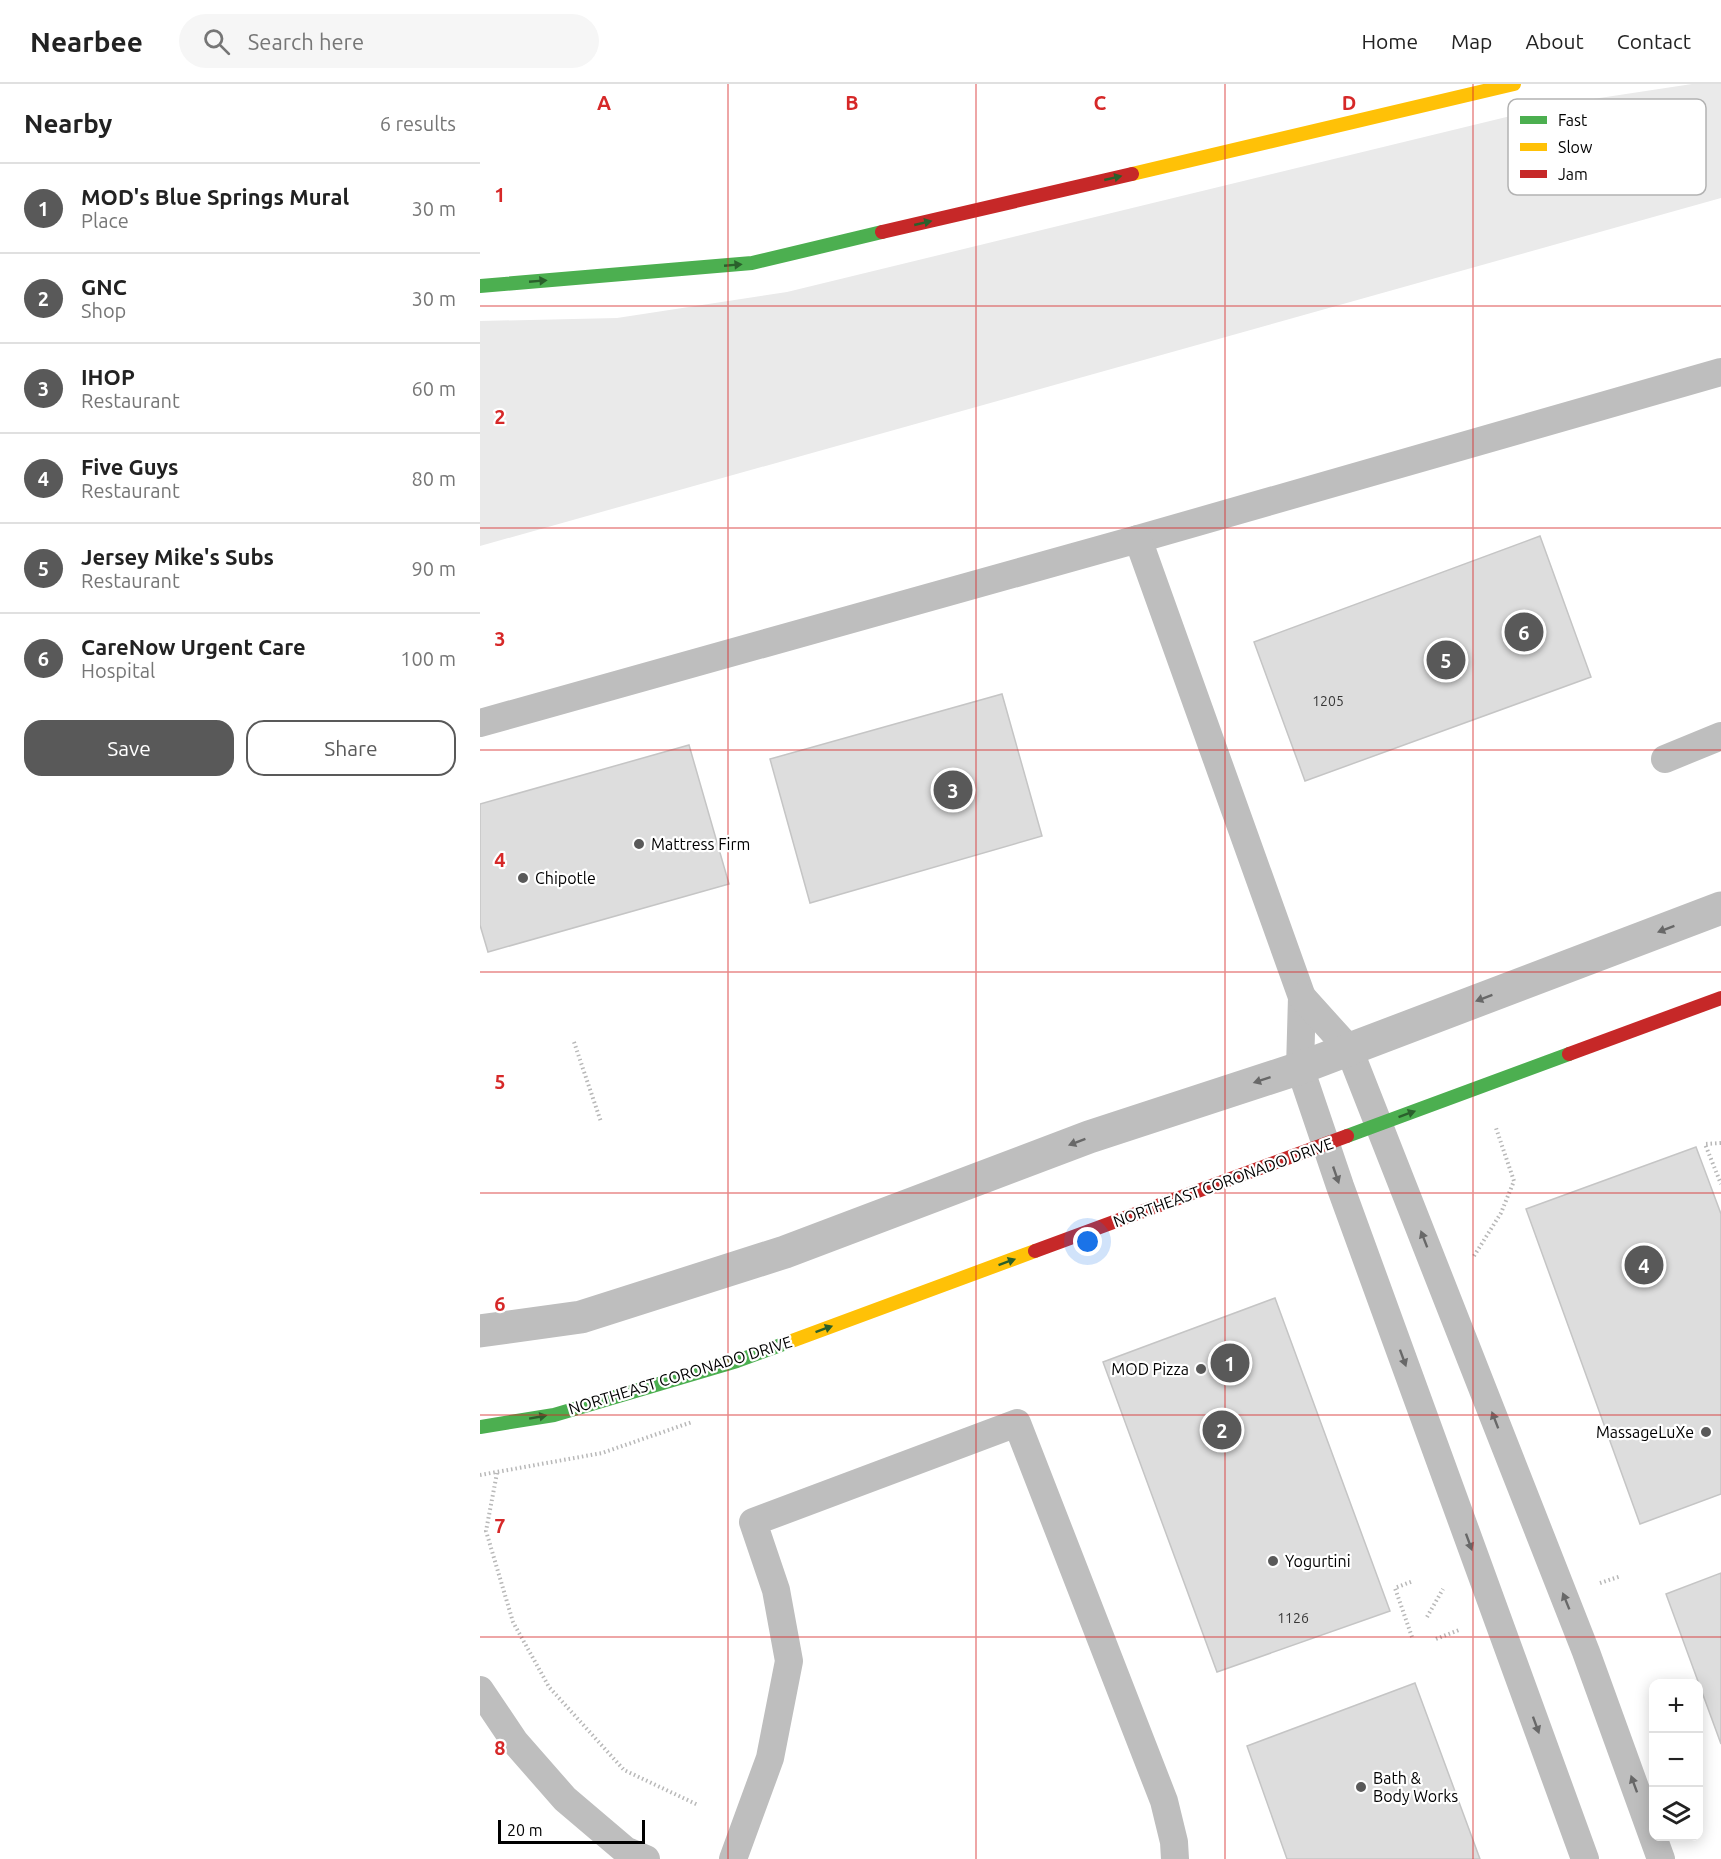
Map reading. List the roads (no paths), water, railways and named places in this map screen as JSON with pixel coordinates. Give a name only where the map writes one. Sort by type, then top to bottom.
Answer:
[{"type":"main road","points":[[480,286],[752,263],[1514,84]]},
{"type":"main road","name":"NORTHEAST CORONADO DRIVE","points":[[480,1427],[554,1414],[737,1361],[1721,998]]},
{"type":"street","points":[[480,1331],[581,1317],[785,1252],[1089,1137],[1300,1068],[1721,908]]},
{"type":"lane","points":[[480,723],[1138,539],[1721,372]]},
{"type":"lane","points":[[1138,539],[1302,997],[1300,1068],[1585,1859]]},
{"type":"lane","points":[[1665,759],[1721,736]]},
{"type":"lane","points":[[1302,997],[1349,1049],[1586,1652],[1661,1859]]},
{"type":"lane","points":[[733,1859],[770,1758],[789,1661],[776,1590],[753,1522],[1017,1423],[1164,1801],[1174,1842],[1175,1859]]},
{"type":"lane","points":[[480,1690],[515,1742],[565,1799],[626,1850],[646,1859]]},
{"type":"place","name":"CareNow Urgent Care","points":[[1524,632]]},
{"type":"place","name":"Jersey Mike's Subs","points":[[1446,660]]},
{"type":"place","name":"IHOP","points":[[953,790]]},
{"type":"place","name":"Mattress Firm","points":[[639,844]]},
{"type":"place","name":"Chipotle","points":[[523,878]]},
{"type":"place","name":"Five Guys","points":[[1644,1265]]},
{"type":"place","name":"MOD's Blue Springs Mural","points":[[1230,1363]]},
{"type":"place","name":"MOD Pizza","points":[[1201,1369]]},
{"type":"place","name":"GNC","points":[[1222,1430]]},
{"type":"place","name":"MassageLuXe","points":[[1706,1432]]},
{"type":"place","name":"Yogurtini","points":[[1273,1561]]},
{"type":"place","name":"Bath & Body Works","points":[[1361,1787]]}]
